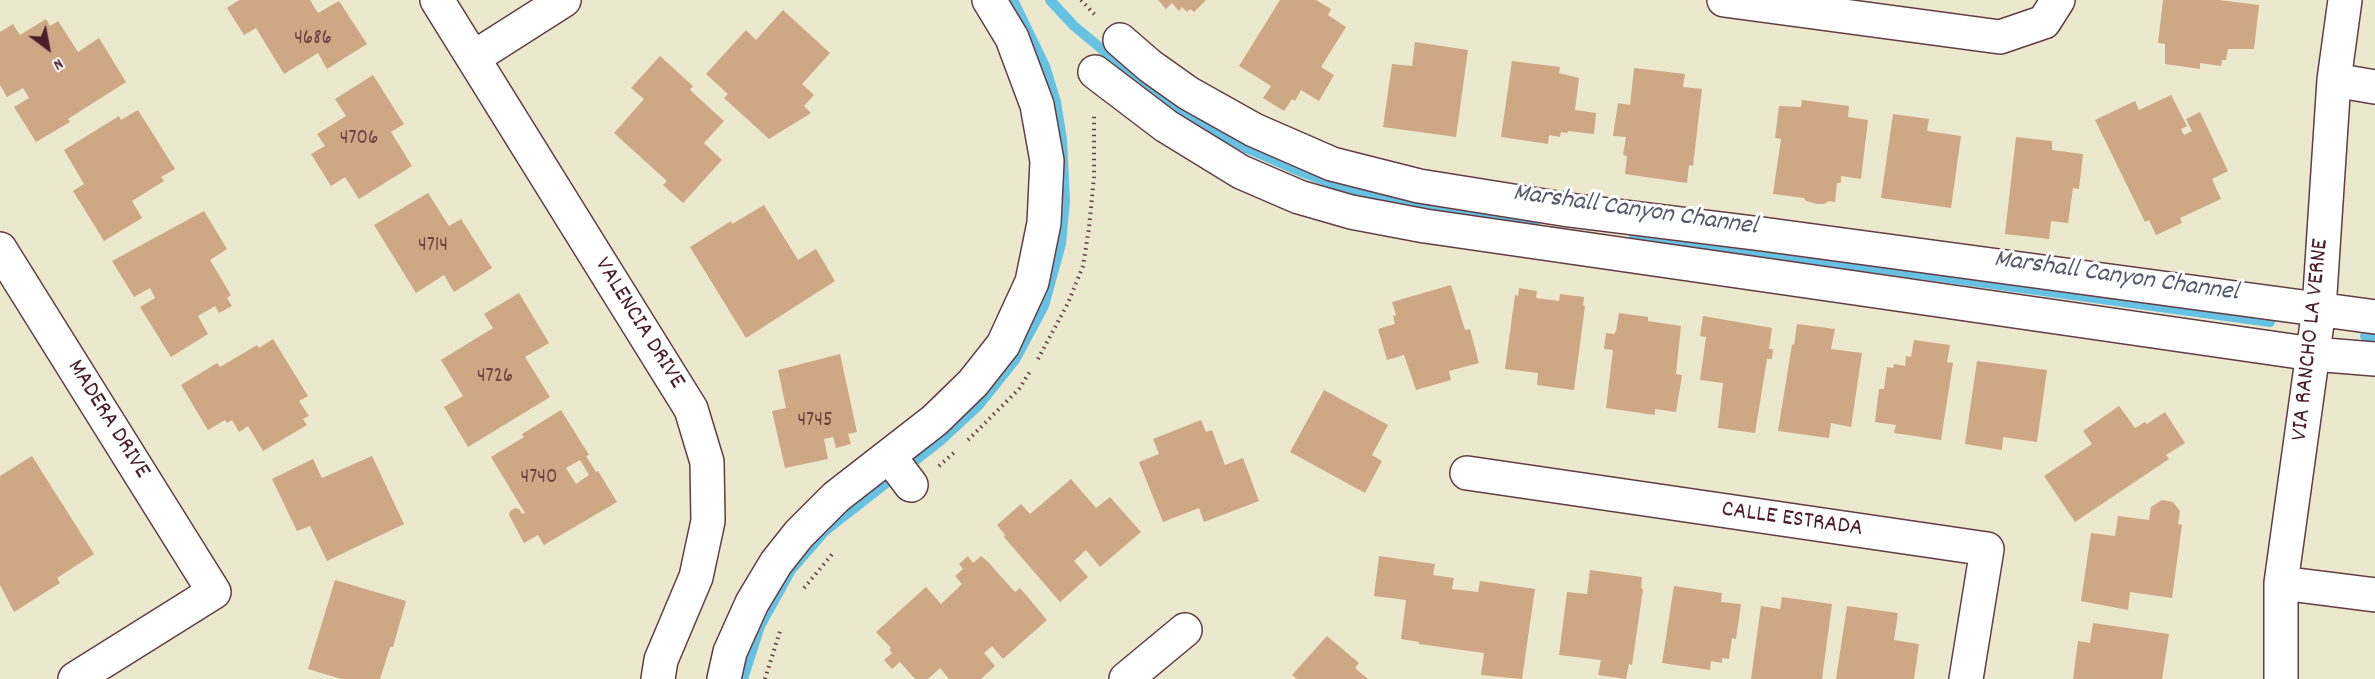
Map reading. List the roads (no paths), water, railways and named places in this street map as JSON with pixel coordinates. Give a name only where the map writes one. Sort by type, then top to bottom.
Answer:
[{"type":"street","name":"VALENCIA DRIVE","points":[[437,0],[691,409],[707,462],[708,521],[696,577],[661,660],[658,679]]},
{"type":"street","points":[[473,58],[564,0]]},
{"type":"street","points":[[724,679],[730,652],[752,603],[776,563],[799,534],[836,497],[935,420],[973,384],[1004,345],[1032,282],[1044,223],[1047,160],[1033,94],[1012,38],[989,0]]},
{"type":"street","points":[[1724,0],[2000,37],[2051,11]]},
{"type":"street","name":"VIA RANCHO LA VERNE","points":[[2282,679],[2281,584],[2319,309],[2334,80],[2345,0]]},
{"type":"street","points":[[1120,40],[1150,66],[1188,93],[1254,130],[1332,164],[1419,186],[1569,210],[2375,317]]},
{"type":"street","points":[[1095,72],[1166,126],[1241,172],[1299,196],[1351,212],[1425,226],[2313,354],[2375,359]]},
{"type":"street","points":[[2334,80],[2375,87]]},
{"type":"street","name":"MADERA DRIVE","points":[[0,249],[214,592],[75,679]]},
{"type":"street","points":[[889,456],[911,485]]},
{"type":"street","name":"CALLE ESTRADA","points":[[1467,473],[1987,549],[1966,679]]},
{"type":"street","points":[[2281,584],[2375,595]]},
{"type":"street","points":[[1126,679],[1185,630]]},
{"type":"waterway","name":"Marshall Canyon Channel","points":[[743,679],[760,626],[791,570],[826,530],[940,441],[979,405],[1015,360],[1044,306],[1061,244],[1065,200],[1062,139],[1056,102],[1045,66],[1013,0]]},
{"type":"waterway","name":"Marshall Canyon Channel","points":[[1050,0],[1074,26],[1155,93],[1246,148],[1355,192],[1413,204],[1535,221]]},
{"type":"waterway","name":"Marshall Canyon Channel","points":[[1634,235],[2270,322]]},
{"type":"waterway","name":"Marshall Canyon Channel","points":[[2365,336],[2375,337]]}]
